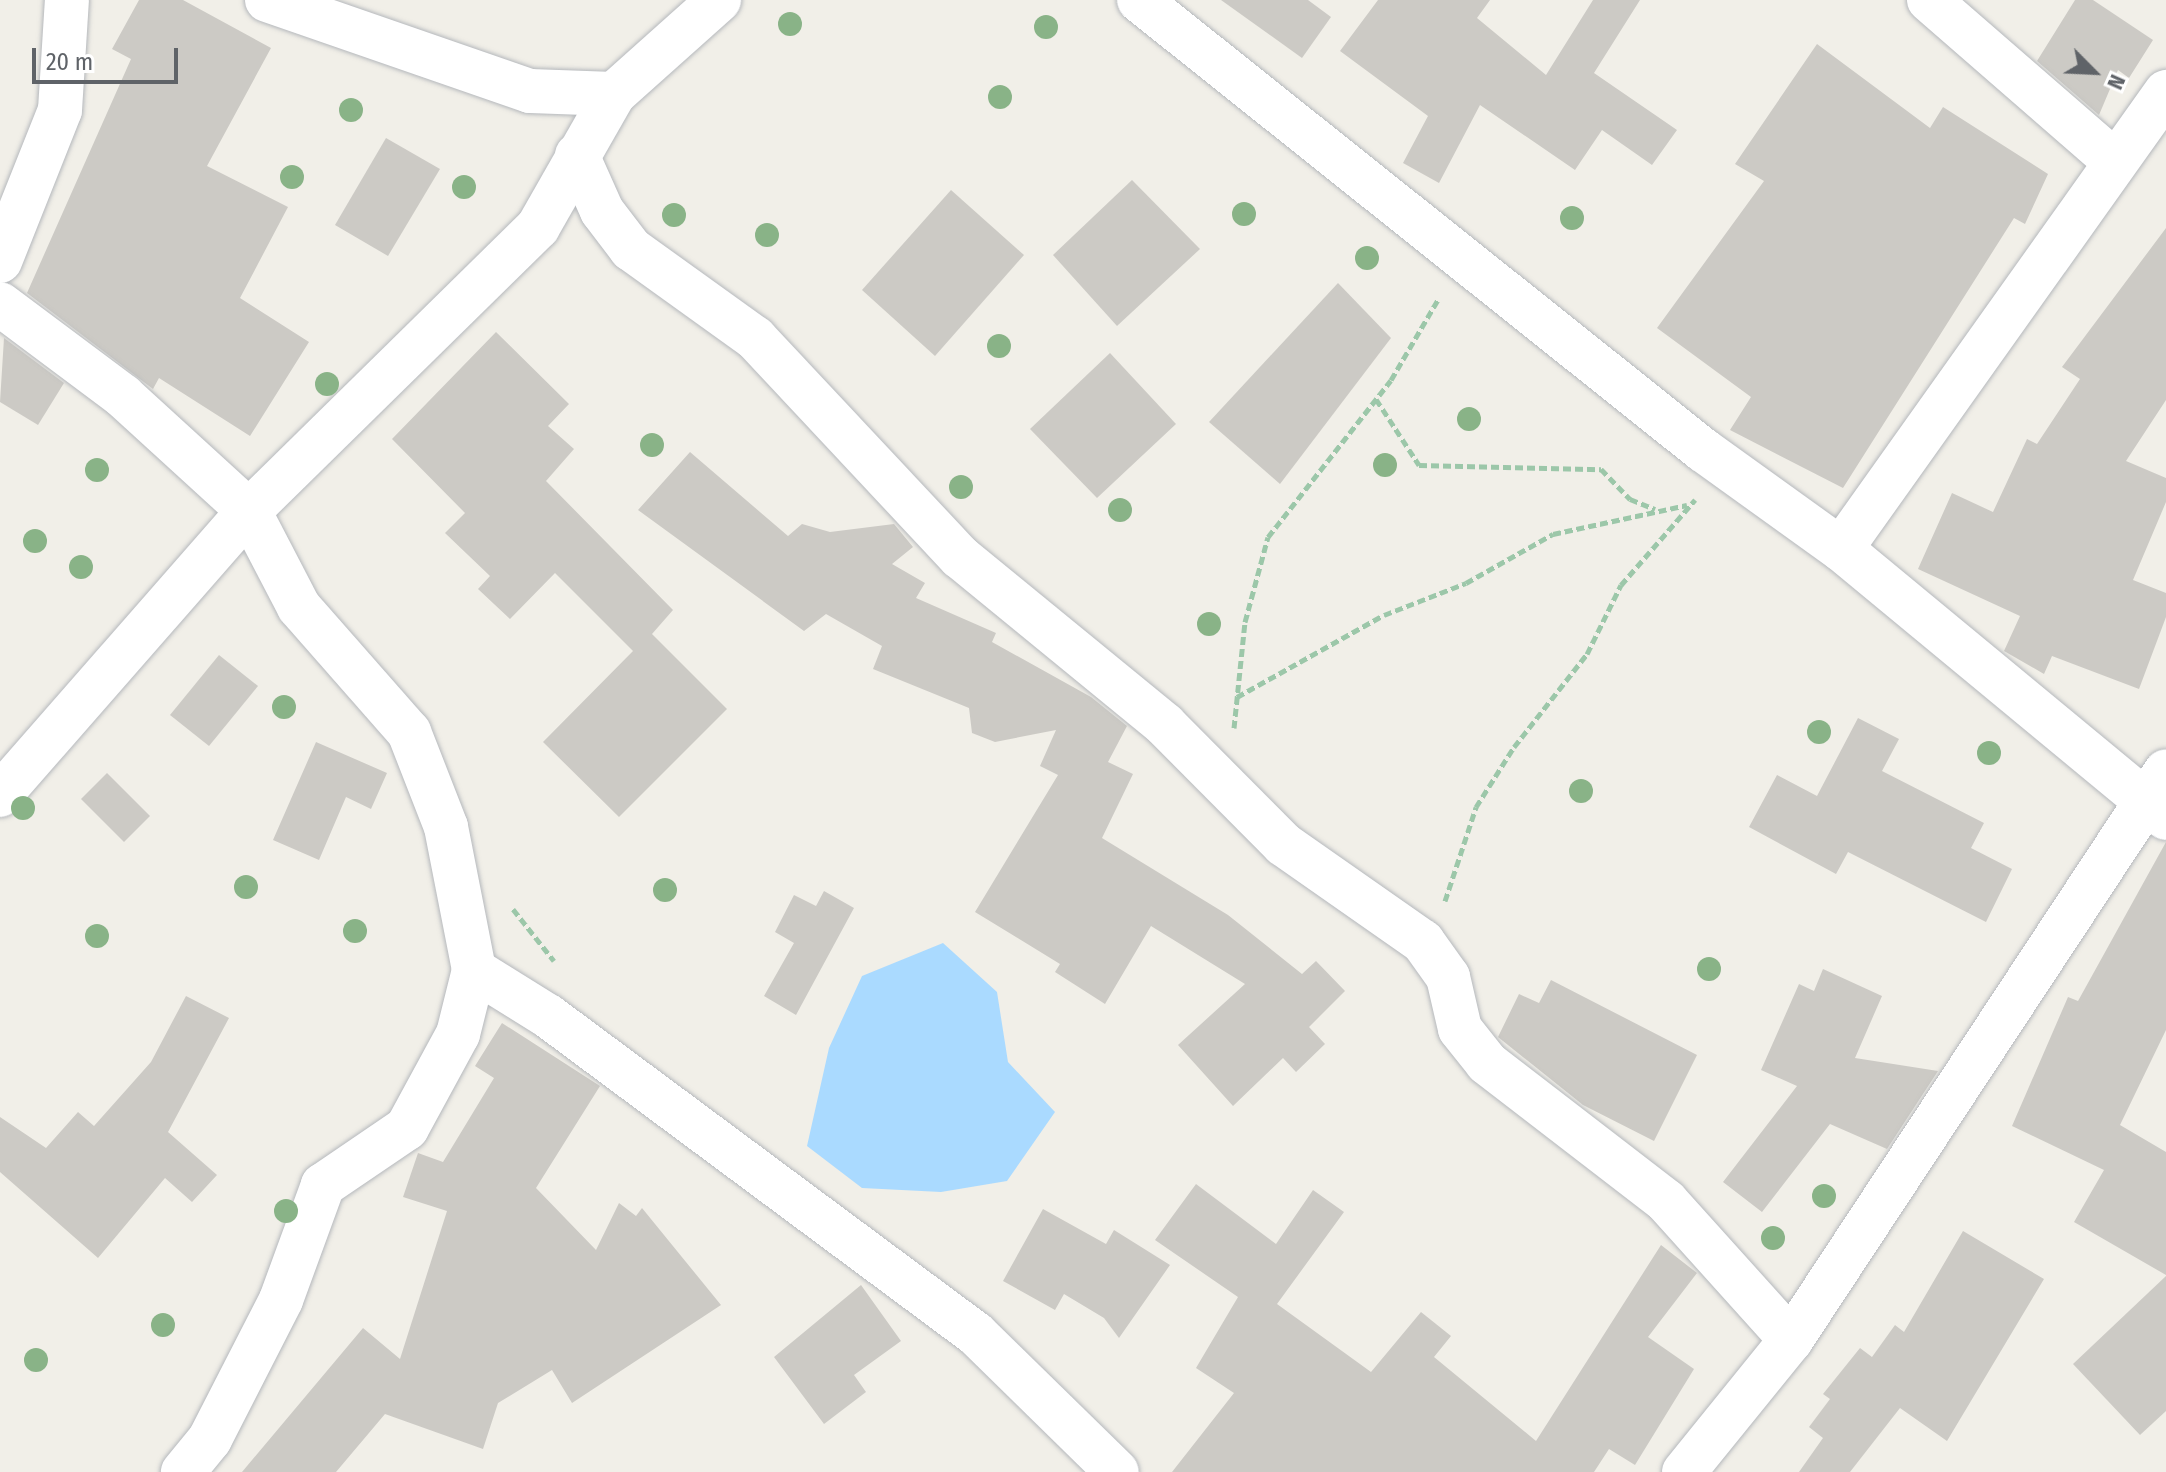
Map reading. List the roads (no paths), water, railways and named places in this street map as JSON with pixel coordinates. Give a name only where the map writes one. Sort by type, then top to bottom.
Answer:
[{"type":"street","points":[[0,261],[60,110],[67,0]]},
{"type":"street","points":[[267,0],[530,91],[614,94]]},
{"type":"street","points":[[0,795],[249,511],[538,227],[614,94],[719,0]]},
{"type":"street","points":[[1139,0],[1727,468],[1841,549],[2159,796],[1791,1340],[1684,1472]]},
{"type":"street","points":[[1929,0],[2113,160]]},
{"type":"street","points":[[1841,549],[2113,160],[2166,92]]},
{"type":"street","points":[[577,155],[602,211],[631,249],[755,338],[960,557],[1165,725],[1283,844],[1431,952],[1448,977],[1460,1029],[1478,1054],[1666,1201],[1791,1340]]},
{"type":"street","points":[[0,304],[123,396],[249,511],[299,607],[409,732],[423,761],[446,827],[474,970],[458,1034],[407,1128],[323,1185],[281,1300],[210,1439],[183,1472]]},
{"type":"street","points":[[474,970],[548,1016],[976,1334],[1117,1472]]},
{"type":"water","points":[[943,943],[997,992],[1008,1062],[1055,1112],[1007,1181],[941,1192],[862,1188],[807,1146],[829,1048],[862,976]]}]
